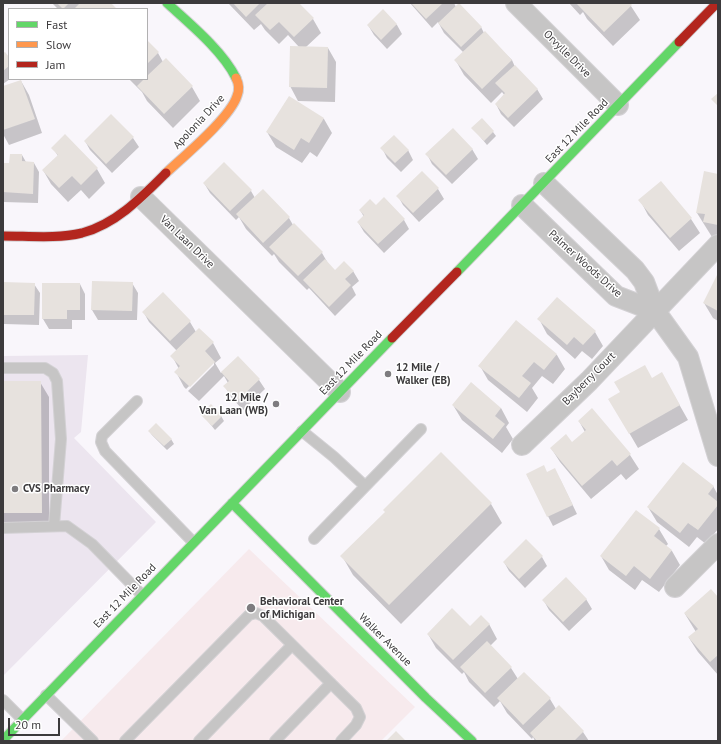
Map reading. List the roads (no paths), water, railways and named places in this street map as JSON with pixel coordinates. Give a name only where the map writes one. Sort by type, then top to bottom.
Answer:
[{"type":"main road","name":"Apolonia Drive","points":[[141,197],[209,132],[237,98],[239,85],[234,72],[223,58],[168,3]]},
{"type":"main road","name":"East 12 Mile Road","points":[[3,740],[193,542],[544,183],[717,3]]},
{"type":"main road","points":[[3,236],[69,236],[94,229],[113,219],[141,197]]},
{"type":"main road","name":"Walker Avenue","points":[[232,503],[426,698],[472,741]]},
{"type":"street","name":"Orvylle Drive","points":[[516,3],[618,105]]},
{"type":"street","points":[[544,183],[635,270],[644,282],[655,311],[688,357],[718,456]]},
{"type":"street","name":"Van Laan Drive","points":[[141,197],[340,392]]},
{"type":"street","name":"Palmer Woods Drive","points":[[522,205],[616,296],[655,311]]},
{"type":"street","name":"Bayberry Court","points":[[522,446],[588,381],[718,245]]},
{"type":"street","points":[[676,587],[718,544]]},
{"type":"lane","points":[[3,368],[45,368],[53,373],[57,381],[61,439],[54,526]]},
{"type":"lane","points":[[137,400],[102,436],[101,442],[105,451],[193,542]]},
{"type":"lane","points":[[314,539],[421,429]]},
{"type":"lane","points":[[302,431],[334,457],[365,486]]},
{"type":"lane","points":[[3,528],[67,526],[92,544],[142,595]]},
{"type":"lane","points":[[125,741],[249,615],[256,612],[263,616],[356,708],[360,716],[356,725],[341,741]]},
{"type":"lane","points":[[199,741],[292,645]]},
{"type":"lane","points":[[275,741],[331,683]]},
{"type":"lane","points":[[46,695],[93,741]]},
{"type":"lane","points":[[3,700],[23,720]]},
{"type":"place","name":"12 Mile / Walker (EB)","points":[[388,374]]},
{"type":"place","name":"12 Mile / Van Laan (WB)","points":[[276,404]]},
{"type":"place","name":"CVS Pharmacy","points":[[15,489]]},
{"type":"place","name":"Behavioral Center of Michigan","points":[[251,608]]}]
